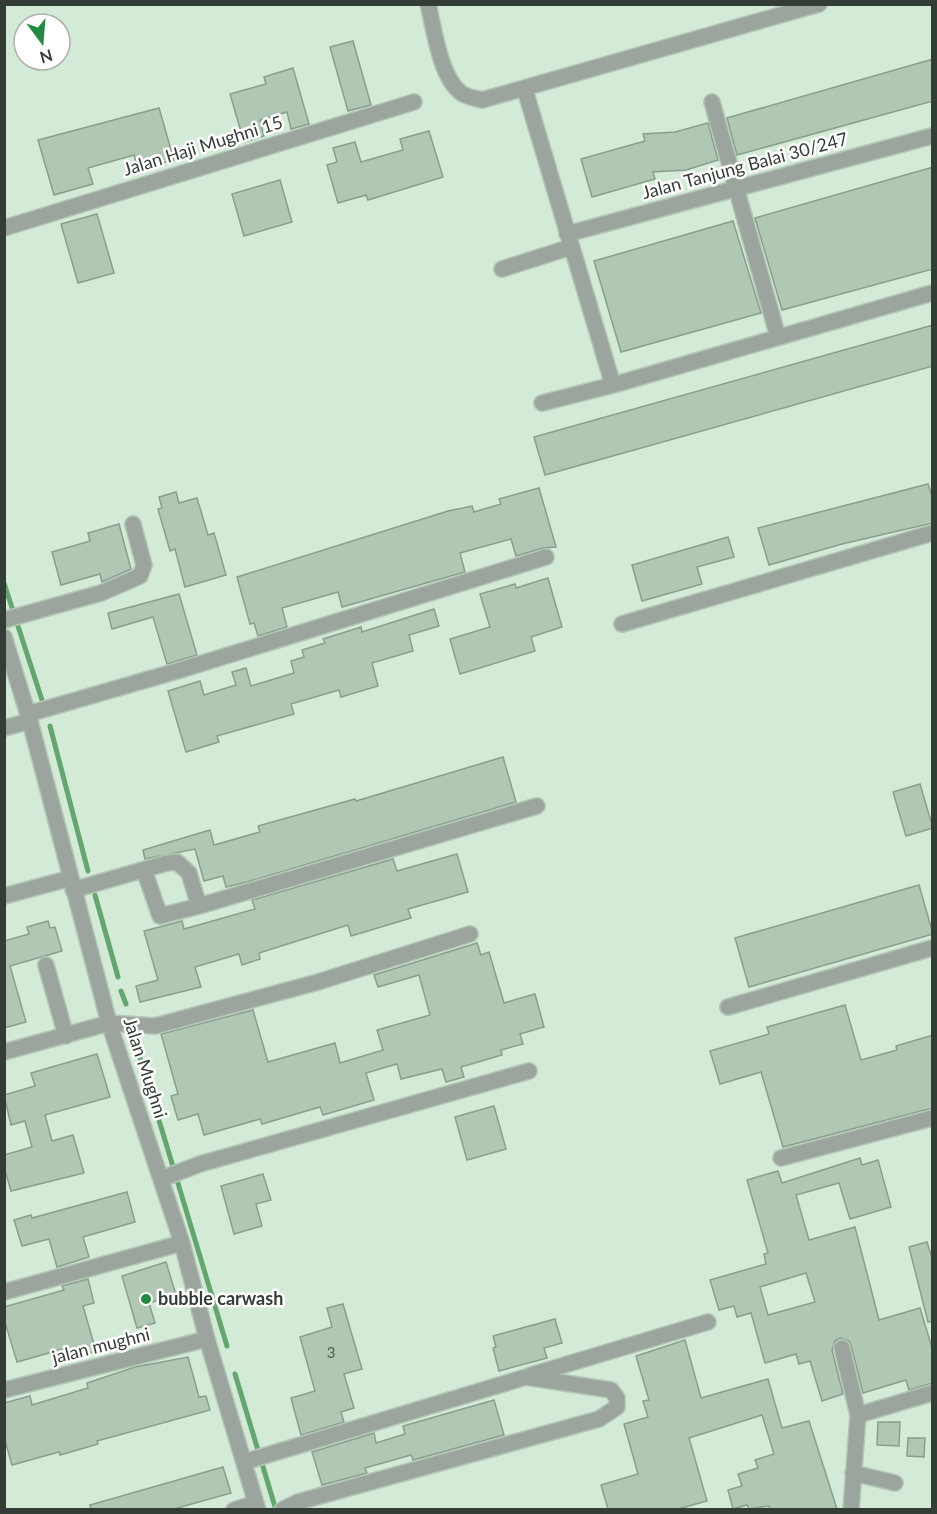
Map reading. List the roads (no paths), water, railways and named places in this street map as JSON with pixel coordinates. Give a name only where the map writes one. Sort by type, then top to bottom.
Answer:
[{"type":"street","points":[[428,4],[437,44],[453,85],[461,94],[482,100],[525,90],[819,4]]},
{"type":"street","points":[[525,90],[543,144],[569,241],[613,385]]},
{"type":"street","name":"Jalan Haji Mughni 15","points":[[4,228],[414,102]]},
{"type":"street","points":[[712,102],[778,337]]},
{"type":"street","name":"Jalan Tanjung Balai 30/247","points":[[502,269],[569,241],[736,188],[933,136]]},
{"type":"street","points":[[542,403],[613,385],[933,292]]},
{"type":"street","points":[[7,620],[101,593],[140,576],[144,565],[133,524]]},
{"type":"street","points":[[622,624],[933,533]]},
{"type":"street","points":[[4,728],[29,717],[546,557]]},
{"type":"street","name":"Jalan Mughni","points":[[4,637],[29,717],[109,1023],[182,1243],[207,1339],[247,1461],[257,1506]]},
{"type":"street","points":[[144,870],[160,916],[537,806]]},
{"type":"street","points":[[4,896],[144,870],[177,861],[189,873],[199,906]]},
{"type":"street","points":[[4,1052],[109,1023],[154,1026],[318,982],[471,933]]},
{"type":"street","points":[[728,1007],[933,948]]},
{"type":"street","points":[[46,965],[66,1035]]},
{"type":"street","points":[[161,1179],[200,1164],[529,1071]]},
{"type":"street","points":[[781,1158],[933,1118]]},
{"type":"street","points":[[4,1292],[182,1243]]},
{"type":"street","points":[[4,1280],[23,1287]]},
{"type":"street","points":[[247,1461],[708,1322]]},
{"type":"street","name":"jalan mughni","points":[[4,1390],[207,1339]]},
{"type":"street","points":[[842,1348],[858,1415],[851,1509]]},
{"type":"street","points":[[282,1509],[298,1502],[599,1419],[617,1407],[617,1398],[611,1390],[525,1377]]},
{"type":"street","points":[[858,1415],[933,1393]]},
{"type":"street","points":[[852,1473],[895,1483]]},
{"type":"street","points":[[234,1509],[257,1506]]},
{"type":"waterway","points":[[4,583],[42,700]]},
{"type":"waterway","points":[[50,726],[88,871]]},
{"type":"waterway","points":[[95,895],[118,977]]},
{"type":"waterway","points":[[121,991],[126,1004]]},
{"type":"waterway","points":[[133,1034],[227,1346]]},
{"type":"waterway","points":[[235,1374],[276,1510]]},
{"type":"place","name":"bubble carwash","points":[[146,1299]]}]
